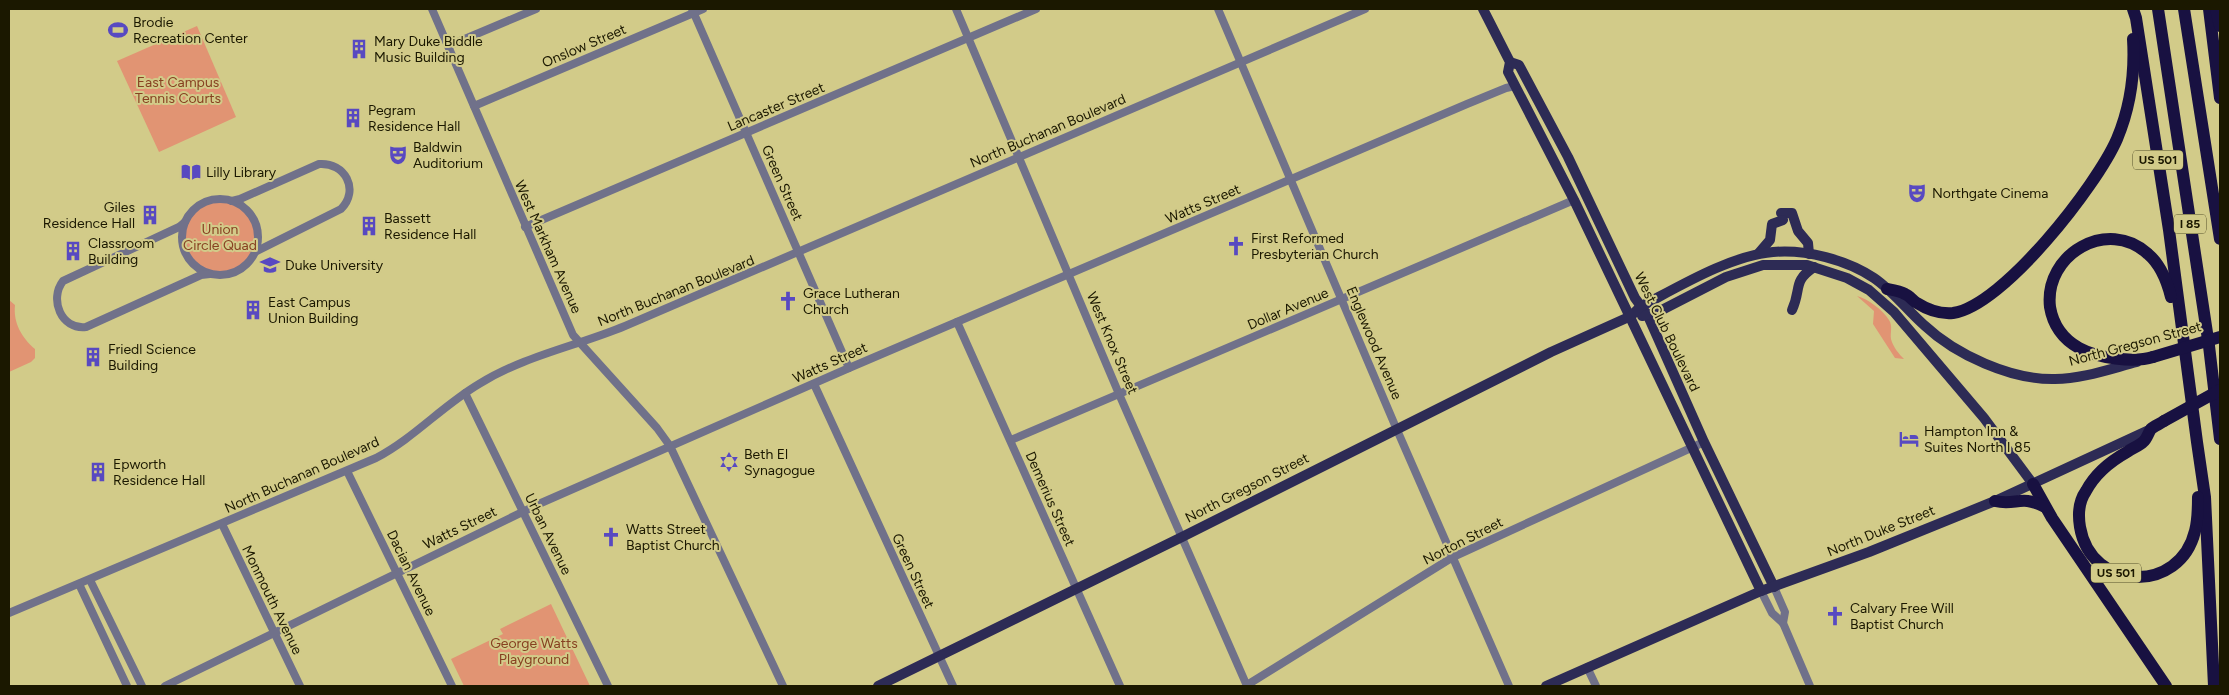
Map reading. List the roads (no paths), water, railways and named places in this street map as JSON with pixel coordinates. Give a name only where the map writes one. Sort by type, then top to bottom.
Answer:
[{"type":"highway","points":[[1887,289],[1906,294],[1918,304],[1935,311],[1951,313],[1967,310],[2003,286],[2066,218],[2100,173],[2123,124],[2131,86],[2132,9]]},
{"type":"highway","name":"US 501","points":[[2132,9],[2136,18],[2169,230],[2196,442],[2197,520],[2195,531],[2186,552],[2167,570],[2152,576],[2134,578],[2120,575],[2092,557],[2079,525],[2081,501],[2094,480],[2112,462],[2144,442],[2151,429]]},
{"type":"highway","name":"I 85","points":[[2158,9],[2209,346],[2220,439]]},
{"type":"highway","name":"I 85","points":[[2184,9],[2220,239]]},
{"type":"highway","points":[[2208,9],[2220,98]]},
{"type":"highway","points":[[2216,9],[2220,26]]},
{"type":"highway","points":[[2140,361],[2084,351],[2065,338],[2054,321],[2050,301],[2052,284],[2060,265],[2076,248],[2087,243],[2100,240],[2124,241],[2144,250],[2155,261],[2162,271],[2179,312]]},
{"type":"highway","name":"North Gregson Street","points":[[2140,361],[2220,337]]},
{"type":"highway","name":"North Duke Street","points":[[2151,429],[2220,390]]},
{"type":"highway","points":[[2196,442],[2205,497],[2214,686]]},
{"type":"highway","points":[[2034,484],[2045,507],[2166,686]]},
{"type":"highway","points":[[1995,501],[2005,503],[2024,499],[2045,507]]},
{"type":"main road","name":"West Club Boulevard","points":[[1483,9],[1510,62],[1508,70],[1515,86],[1574,200],[1761,591]]},
{"type":"main road","name":"West Club Boulevard","points":[[1510,62],[1519,65],[1640,307],[1648,316],[1704,442],[1774,587]]},
{"type":"main road","points":[[1515,86],[1528,91],[1542,108]]},
{"type":"main road","points":[[1758,254],[1770,240],[1772,224],[1792,213],[1798,231],[1808,243],[1809,254]]},
{"type":"main road","name":"North Gregson Street","points":[[878,686],[1182,537],[1551,352],[1630,316],[1640,307],[1722,266],[1758,254],[1786,251],[1809,254],[1835,260],[1865,272],[1887,289],[1926,327],[1955,349],[1989,365],[2021,375],[2054,380],[2140,361]]},
{"type":"main road","name":"North Gregson Street","points":[[1630,316],[1648,316],[1726,277],[1773,264],[1795,264],[1814,267],[1847,278],[1859,284],[1894,312],[1984,418],[2034,484]]},
{"type":"main road","points":[[1792,310],[1798,296],[1798,281],[1802,275],[1814,267]]},
{"type":"main road","name":"North Duke Street","points":[[1546,686],[1761,591],[1861,555],[1995,501],[2151,429]]},
{"type":"street","name":"West Markham Avenue","points":[[432,9],[525,227],[577,342],[658,428],[670,446],[783,686]]},
{"type":"street","points":[[448,46],[536,9]]},
{"type":"street","name":"Onslow Street","points":[[474,106],[693,11],[703,9]]},
{"type":"street","name":"West Knox Street","points":[[956,9],[1247,686]]},
{"type":"street","name":"Lancaster Street","points":[[525,227],[1036,9]]},
{"type":"street","name":"Englewood Avenue","points":[[1218,9],[1397,430],[1509,686]]},
{"type":"street","name":"North Buchanan Boulevard","points":[[9,614],[386,453],[407,440],[465,393],[515,366],[577,342],[606,334],[1365,9]]},
{"type":"street","name":"Green Street","points":[[693,11],[849,368]]},
{"type":"street","name":"Watts Street","points":[[165,686],[524,511],[670,446],[1496,92],[1515,86]]},
{"type":"street","points":[[232,201],[319,164],[326,163],[338,168],[347,178],[350,194],[346,204],[341,209],[255,252]]},
{"type":"street","points":[[220,199],[232,201],[245,209],[254,220],[258,235],[255,252],[247,264],[238,271],[226,275],[202,275],[86,327],[74,327],[63,317],[56,298],[59,286],[63,281],[179,227],[194,209],[205,202],[220,199]]},
{"type":"street","name":"Dollar Avenue","points":[[1011,440],[1574,200]]},
{"type":"street","points":[[184,222],[181,238],[186,255],[195,266],[210,274]]},
{"type":"street","name":"Demerius Street","points":[[957,322],[1120,686]]},
{"type":"street","name":"Green Street","points":[[814,384],[953,686]]},
{"type":"street","name":"Urban Avenue","points":[[465,393],[608,686]]},
{"type":"street","name":"Norton Street","points":[[1247,686],[1453,557],[1704,442]]},
{"type":"street","name":"Dacian Avenue","points":[[347,471],[452,686]]},
{"type":"street","name":"Monmouth Avenue","points":[[222,524],[300,686]]},
{"type":"street","points":[[90,580],[142,686]]},
{"type":"street","points":[[80,584],[127,686]]},
{"type":"street","name":"West Club Boulevard","points":[[1774,587],[1785,612],[1783,624]]},
{"type":"street","name":"West Club Boulevard","points":[[1761,591],[1772,614],[1783,624],[1810,686]]},
{"type":"street","points":[[1587,667],[1596,686]]},
{"type":"place","name":"Brodie Recreation Center","points":[[118,30]]},
{"type":"place","name":"Mary Duke Biddle Music Building","points":[[359,49]]},
{"type":"place","name":"Pegram Residence Hall","points":[[353,118]]},
{"type":"place","name":"Baldwin Auditorium","points":[[398,155]]},
{"type":"place","name":"Lilly Library","points":[[191,172]]},
{"type":"place","name":"Northgate Cinema","points":[[1917,193]]},
{"type":"place","name":"Giles Residence Hall","points":[[150,215]]},
{"type":"place","name":"Bassett Residence Hall","points":[[369,226]]},
{"type":"place","name":"First Reformed Presbyterian Church","points":[[1236,246]]},
{"type":"place","name":"Classroom Building","points":[[73,251]]},
{"type":"place","name":"Duke University","points":[[270,265]]},
{"type":"place","name":"Grace Lutheran Church","points":[[788,301]]},
{"type":"place","name":"East Campus Union Building","points":[[253,310]]},
{"type":"place","name":"Friedl Science Building","points":[[93,357]]},
{"type":"place","name":"Hampton Inn & Suites North I 85","points":[[1909,439]]},
{"type":"place","name":"Beth El Synagogue","points":[[729,462]]},
{"type":"place","name":"Epworth Residence Hall","points":[[98,472]]},
{"type":"place","name":"Watts Street Baptist Church","points":[[611,537]]},
{"type":"place","name":"Calvary Free Will Baptist Church","points":[[1835,616]]},
{"type":"park label","name":"East Campus Tennis Courts","points":[[178,90]]},
{"type":"park label","name":"Union Circle Quad","points":[[220,237]]},
{"type":"park label","name":"George Watts Playground","points":[[534,652]]}]
